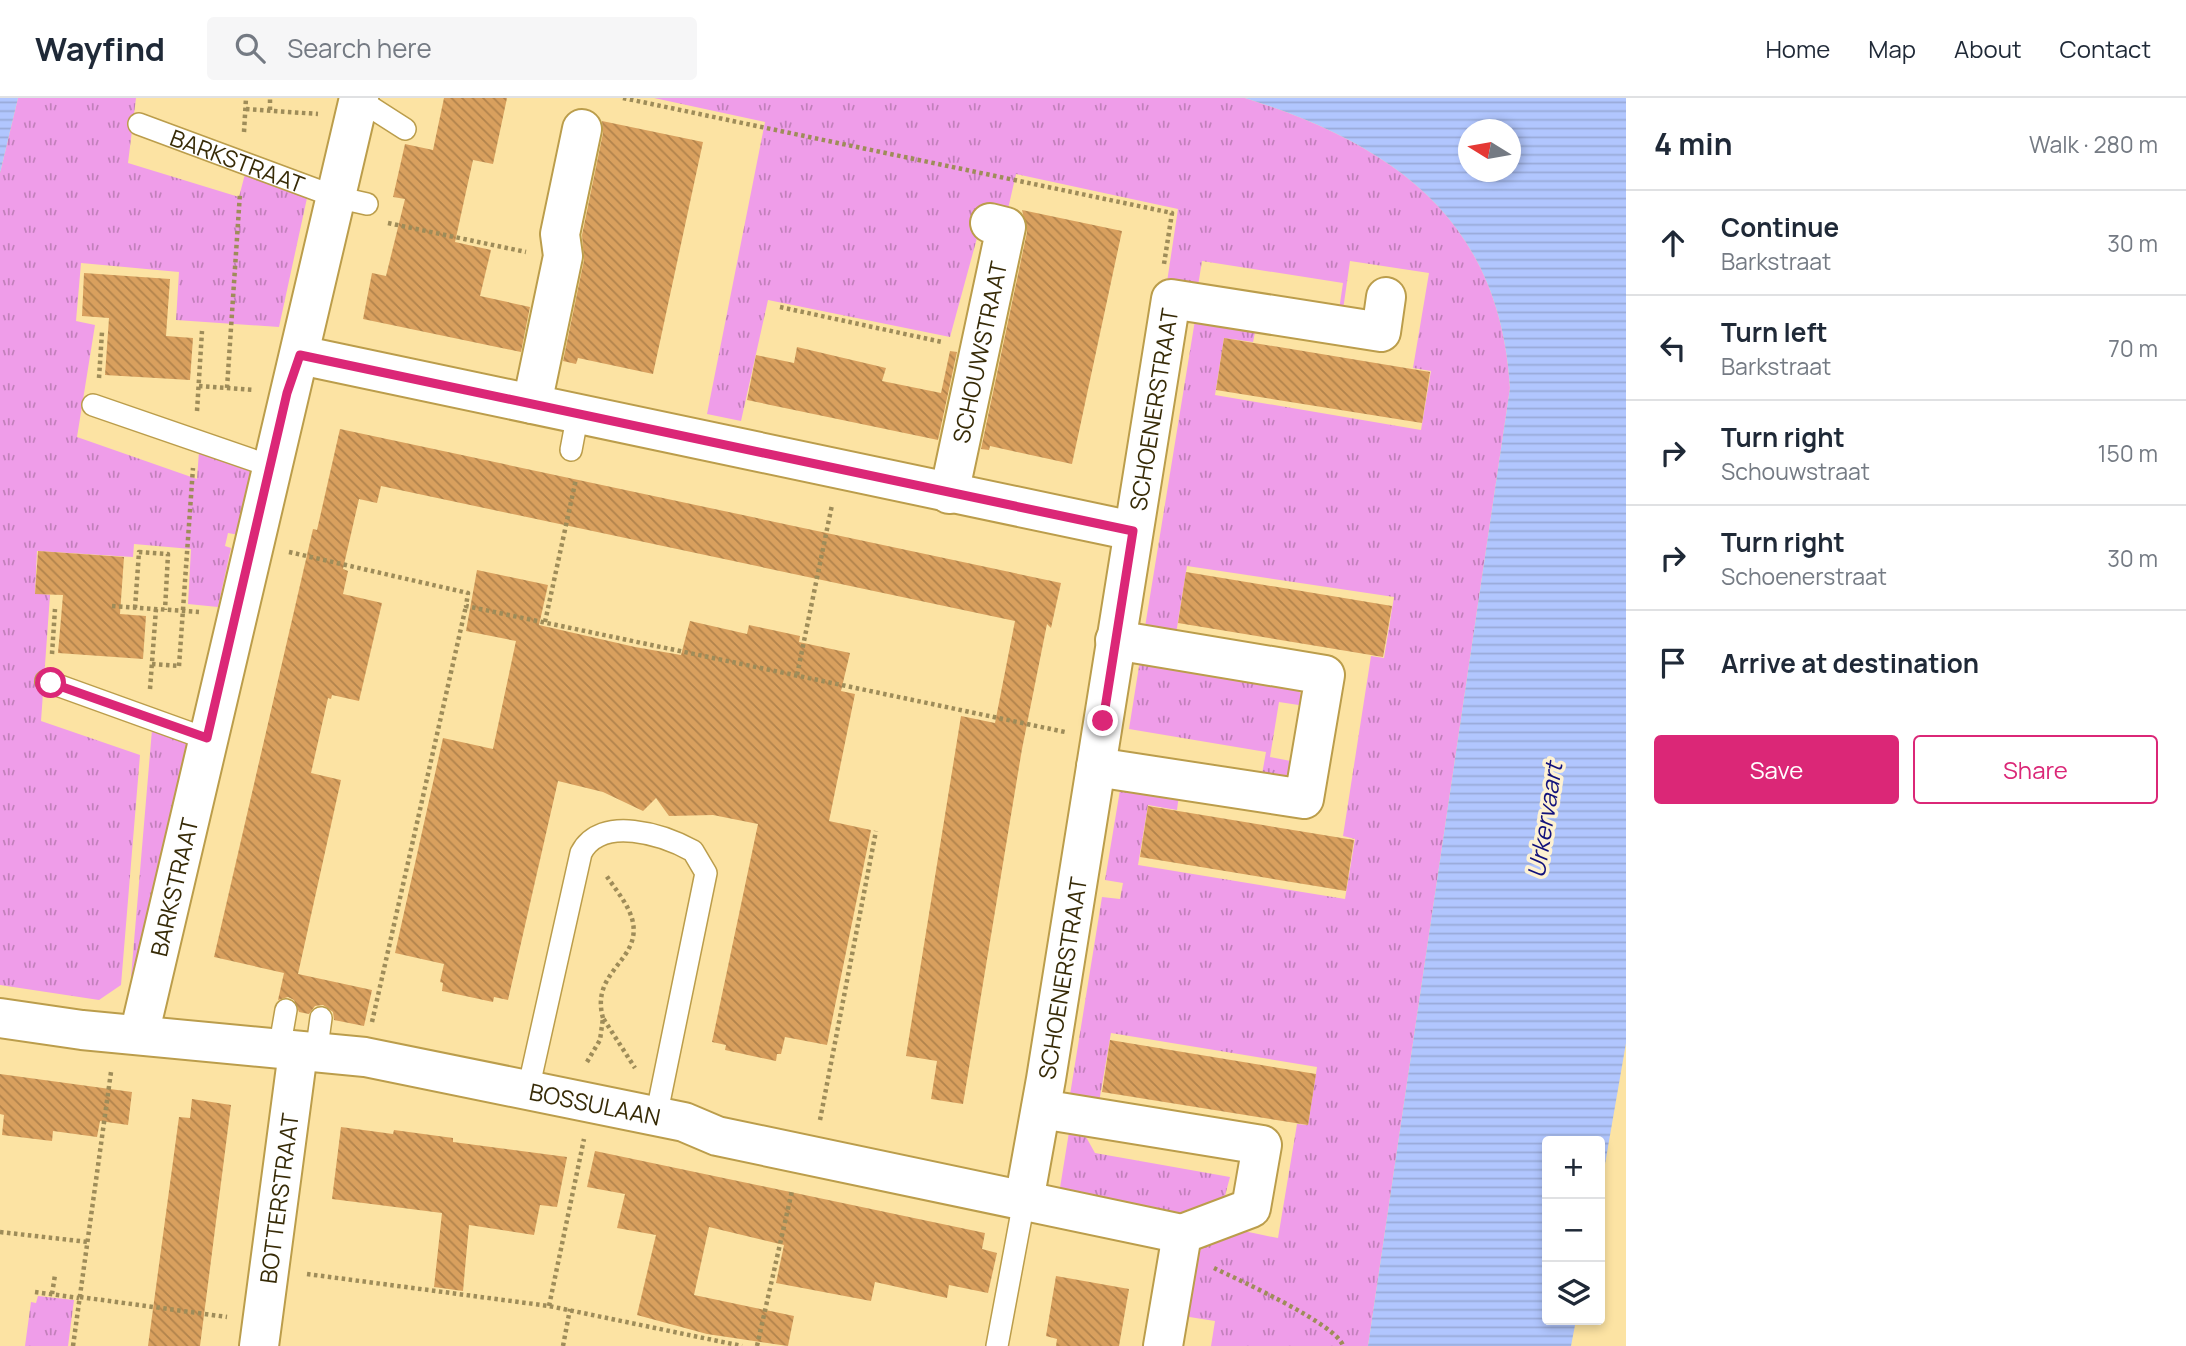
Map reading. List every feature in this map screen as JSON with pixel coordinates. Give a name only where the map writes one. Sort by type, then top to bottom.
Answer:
[{"type":"street","name":"BARKSTRAAT","points":[[139,1035],[217,715],[270,466],[300,355],[360,207],[358,98]]},
{"type":"street","points":[[532,404],[563,256],[560,234],[582,129]]},
{"type":"street","name":"SCHOUWSTRAAT","points":[[949,494],[1006,227],[990,223]]},
{"type":"street","name":"SCHOENERSTRAAT","points":[[1024,1202],[1171,299],[1381,332],[1386,297]]},
{"type":"street","points":[[300,355],[532,404],[575,443],[949,494],[1133,531]]},
{"type":"street","points":[[1096,767],[1304,799],[1325,674],[1115,640]]},
{"type":"street","name":"BOSSULAAN","points":[[0,1018],[139,1035],[304,1043],[684,1122],[717,1136],[1182,1234]]},
{"type":"street","name":"BOTTERSTRAAT","points":[[259,1346],[304,1043]]},
{"type":"street","name":"SCHOENERSTRAAT","points":[[1041,1108],[1262,1145],[1251,1208],[1182,1234]]},
{"type":"street","points":[[1163,1346],[1182,1234]]},
{"type":"lane","points":[[358,98],[405,129]]},
{"type":"lane","name":"BARKSTRAAT","points":[[139,124],[360,207]]},
{"type":"lane","points":[[95,406],[270,466]]},
{"type":"lane","points":[[48,682],[217,715]]},
{"type":"lane","points":[[528,1090],[581,853],[589,841],[600,835],[624,831],[646,834],[693,851],[706,873],[656,1117]]},
{"type":"lane","points":[[286,1010],[304,1043]]},
{"type":"lane","points":[[997,1346],[1024,1202]]},
{"type":"path","points":[[270,98],[270,110]]},
{"type":"path","points":[[623,98],[1019,184],[1172,213],[1162,275]]},
{"type":"path","points":[[246,103],[270,110],[320,114]]},
{"type":"path","points":[[227,388],[240,183]]},
{"type":"path","points":[[360,207],[540,255]]},
{"type":"path","points":[[780,307],[953,345]]},
{"type":"path","points":[[202,331],[199,383],[268,391]]},
{"type":"path","points":[[95,406],[102,332]]},
{"type":"path","points":[[545,622],[575,443]]},
{"type":"path","points":[[179,666],[194,462]]},
{"type":"path","points":[[797,675],[832,507]]},
{"type":"path","points":[[135,608],[139,552],[168,554],[165,610]]},
{"type":"path","points":[[287,552],[468,593],[370,1028]]},
{"type":"path","points":[[112,606],[204,613]]},
{"type":"path","points":[[466,606],[1069,733]]},
{"type":"path","points":[[48,682],[55,609]]},
{"type":"path","points":[[154,662],[156,609]]},
{"type":"path","points":[[822,1101],[876,831]]},
{"type":"path","points":[[583,1070],[600,1040],[603,1018],[602,988],[624,956],[633,930],[628,911],[601,867]]},
{"type":"path","points":[[603,1018],[639,1075]]},
{"type":"path","points":[[73,1346],[110,1073]]},
{"type":"path","points":[[549,1306],[584,1140]]},
{"type":"path","points":[[757,1346],[793,1185]]},
{"type":"path","points":[[0,1232],[88,1242]]},
{"type":"path","points":[[1206,1264],[1287,1305],[1325,1328],[1340,1340],[1343,1346]]},
{"type":"path","points":[[308,1273],[549,1306],[742,1346]]},
{"type":"path","points":[[52,1294],[55,1275]]},
{"type":"path","points":[[35,1292],[230,1317]]},
{"type":"path","points":[[563,1346],[570,1310]]},
{"type":"green space","points":[[18,98],[136,98],[128,163],[239,197],[245,174],[307,198],[279,327],[176,320],[179,272],[81,263],[76,321],[95,325],[77,437],[197,479],[199,451],[254,470],[239,535],[228,533],[225,546],[231,548],[218,607],[188,604],[191,549],[134,544],[133,557],[37,551],[35,593],[50,595],[41,721],[140,755],[121,985],[99,1000],[0,985],[0,173]]},
{"type":"green space","points":[[654,98],[1245,98],[1299,117],[1348,140],[1392,166],[1430,198],[1461,235],[1485,278],[1502,329],[1510,388],[1368,1346],[1211,1346],[1215,1321],[1183,1316],[1191,1275],[1201,1249],[1210,1239],[1221,1232],[1235,1230],[1278,1238],[1297,1124],[1308,1125],[1317,1067],[1111,1033],[1098,1108],[1069,1101],[1102,897],[1120,899],[1123,883],[1105,880],[1120,790],[1179,795],[1177,810],[1148,805],[1138,865],[1345,899],[1355,839],[1343,836],[1371,656],[1384,658],[1394,597],[1187,566],[1175,640],[1145,627],[1195,320],[1256,328],[1253,342],[1224,338],[1215,395],[1421,430],[1431,371],[1413,368],[1429,273],[1350,261],[1343,310],[1339,310],[1343,283],[1202,261],[1198,286],[1167,282],[1178,209],[1016,174],[1008,209],[986,205],[950,337],[768,300],[741,421],[707,414],[765,122]]},
{"type":"green space","points":[[1140,660],[1299,690],[1305,706],[1279,702],[1270,757],[1296,762],[1287,777],[1261,780],[1266,752],[1129,729]]},
{"type":"green space","points":[[152,730],[192,743],[137,978],[131,977]]},
{"type":"green space","points":[[1070,1126],[1081,1128],[1095,1153],[1230,1177],[1222,1207],[1187,1220],[1059,1194]]},
{"type":"green space","points":[[38,1296],[74,1300],[68,1346],[25,1346],[31,1302],[36,1303]]},
{"type":"water","points":[[0,98],[18,98],[0,173]]},
{"type":"water","name":"Urkervaart","points":[[1245,98],[1626,98],[1626,1043],[1605,1164],[1605,1136],[1542,1136],[1542,1325],[1575,1325],[1571,1346],[1368,1346],[1510,388],[1502,329],[1485,278],[1461,235],[1430,198],[1392,166],[1348,140],[1299,117]]},
{"type":"building","points":[[444,98],[507,98],[493,164],[473,160],[455,242],[491,250],[480,296],[530,307],[521,352],[363,319],[372,273],[386,276],[405,199],[393,197],[405,144],[433,150]]},
{"type":"building","points":[[602,121],[703,142],[653,374],[578,358],[576,364],[563,361],[584,260],[582,235],[603,133]]},
{"type":"building","points":[[1022,210],[1122,231],[1072,464],[990,446],[989,450],[981,449],[1027,232]]},
{"type":"building","points":[[84,273],[170,279],[166,336],[193,338],[190,380],[105,375],[109,318],[82,316]]},
{"type":"building","points":[[1224,338],[1430,372],[1422,423],[1216,390]]},
{"type":"building","points":[[797,347],[886,368],[882,381],[941,393],[950,351],[957,352],[938,440],[747,400],[756,355],[794,363]]},
{"type":"building","points":[[340,429],[1061,583],[1051,628],[1047,624],[1022,749],[963,1104],[931,1099],[937,1061],[906,1056],[961,716],[995,723],[1015,621],[381,486],[377,503],[359,499],[343,569],[348,571],[343,594],[382,603],[359,701],[332,695],[331,699],[328,698],[311,773],[341,780],[298,974],[372,990],[364,1026],[334,1020],[333,1012],[323,1005],[315,1006],[309,1014],[299,1012],[294,1000],[288,997],[278,1000],[284,973],[214,957],[313,529],[317,530]]},
{"type":"building","points":[[38,551],[124,557],[120,614],[146,616],[143,659],[58,653],[63,595],[35,594]]},
{"type":"building","points":[[477,570],[548,585],[539,625],[635,647],[681,655],[690,621],[747,634],[749,625],[800,636],[799,642],[850,653],[841,691],[855,694],[829,821],[871,830],[827,1045],[785,1037],[781,1054],[777,1054],[776,1061],[725,1050],[726,1045],[712,1042],[758,824],[713,815],[669,816],[656,798],[643,811],[603,792],[558,781],[508,1000],[494,997],[493,1002],[442,991],[443,983],[440,982],[444,964],[395,953],[443,738],[493,749],[516,641],[466,631]]},
{"type":"building","points":[[1186,572],[1392,606],[1383,657],[1178,623]]},
{"type":"building","points":[[1148,806],[1354,840],[1346,891],[1140,857]]},
{"type":"building","points":[[1110,1040],[1316,1074],[1308,1125],[1102,1092]]},
{"type":"building","points":[[0,1074],[132,1092],[128,1125],[100,1121],[97,1137],[53,1131],[52,1141],[2,1135],[4,1115],[0,1114]]},
{"type":"building","points":[[192,1099],[231,1105],[200,1346],[148,1346],[179,1117],[190,1118]]},
{"type":"building","points":[[341,1127],[393,1134],[394,1130],[453,1138],[453,1142],[567,1157],[557,1207],[540,1205],[534,1235],[469,1225],[463,1291],[434,1287],[442,1213],[332,1199]]},
{"type":"building","points":[[595,1151],[985,1233],[982,1249],[997,1253],[988,1293],[949,1285],[947,1298],[875,1282],[871,1301],[776,1283],[784,1245],[709,1227],[694,1295],[794,1316],[788,1346],[707,1334],[637,1315],[656,1235],[617,1228],[625,1194],[587,1187]]},
{"type":"building","points":[[1056,1276],[1129,1289],[1119,1346],[1056,1346],[1057,1339],[1046,1336]]},
{"type":"route","points":[[51,683],[194,736],[207,738],[287,393],[300,355],[1078,522],[1133,531],[1103,721]]}]
